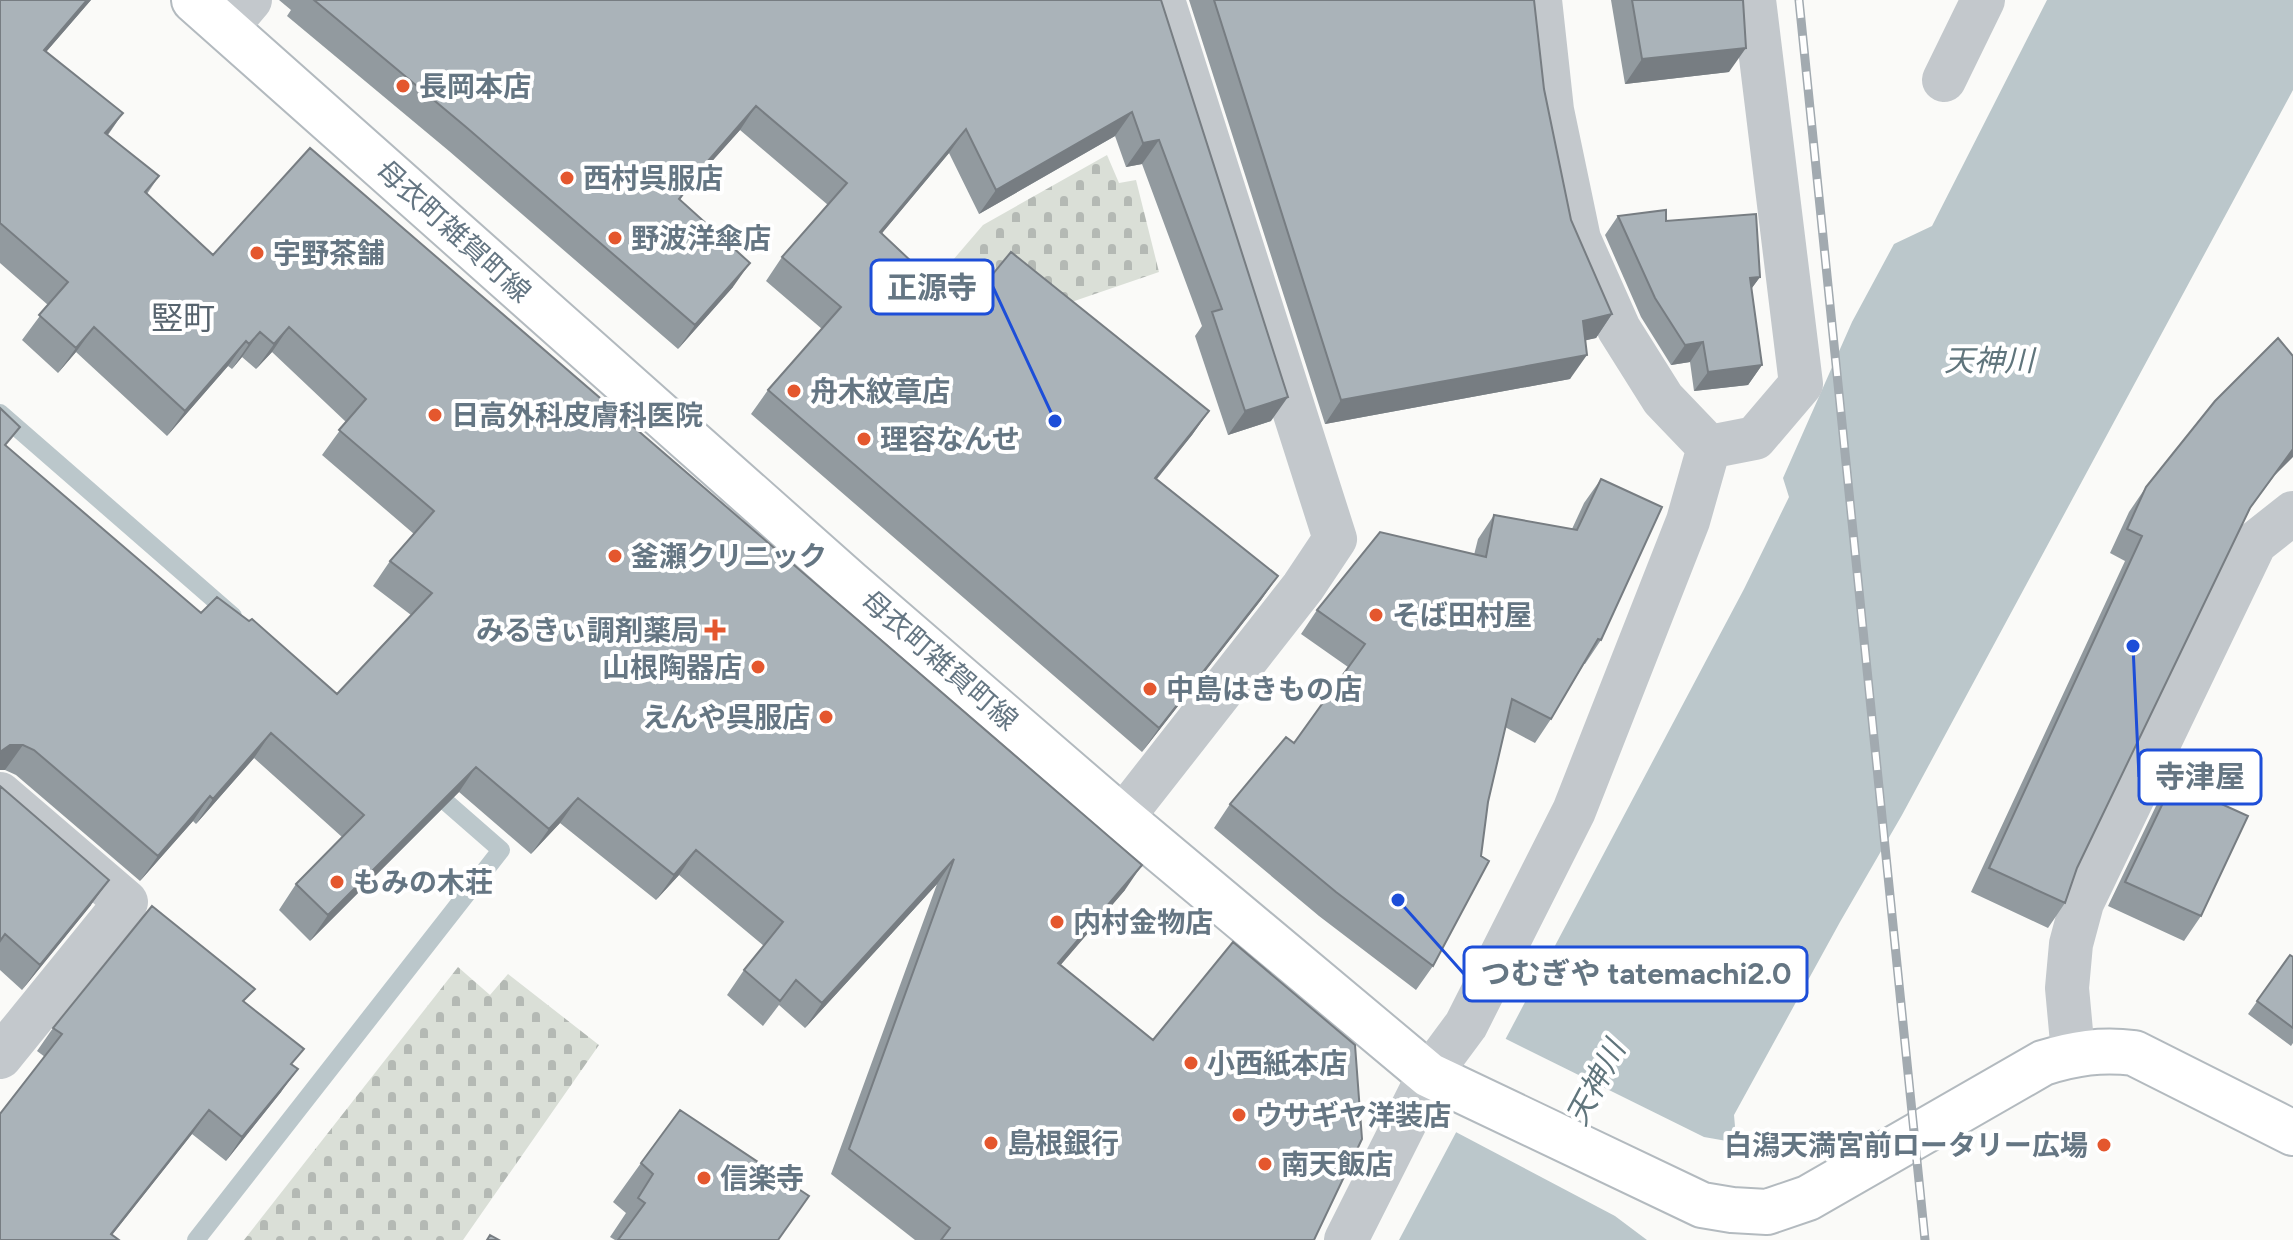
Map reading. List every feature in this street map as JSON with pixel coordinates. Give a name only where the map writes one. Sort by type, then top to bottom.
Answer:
[{"type":"main road","name":"母衣町雑賀町線","points":[[194,0],[238,14],[850,583],[1122,818],[1429,1075],[1702,1205],[1758,1226],[1783,1208],[1808,1198],[2043,1063],[2073,1053],[2106,1049],[2134,1053],[2293,1133]]},
{"type":"street","points":[[1122,818],[1303,587],[1335,539],[1163,0]]},
{"type":"street","points":[[1540,0],[1552,110],[1579,239],[1619,329],[1663,399],[1709,447]]},
{"type":"street","points":[[1709,447],[1755,438],[1801,384],[1754,0]]},
{"type":"street","points":[[1944,80],[1983,0]]},
{"type":"street","points":[[1346,1240],[1429,1075],[1466,1025],[1574,811],[1688,521],[1709,447]]},
{"type":"street","points":[[2073,1053],[2067,988],[2071,944],[2082,903],[2255,543],[2293,513]]},
{"type":"street","points":[[0,794],[126,902],[0,1057]]},
{"type":"green space","points":[[1107,155],[1119,183],[1136,180],[1159,272],[1054,308],[1003,261],[924,345],[898,324],[983,225]]},
{"type":"green space","points":[[458,967],[490,995],[508,974],[599,1045],[463,1240],[244,1240]]},
{"type":"water","name":"天神川","points":[[2047,0],[2293,0],[2293,90],[1902,815],[1734,1115],[1736,1138],[1682,1240],[1399,1240],[1744,589],[1789,497],[1783,478],[1852,322],[1894,244],[1932,226]]},
{"type":"pier","points":[[1502,1037],[1704,1137],[1738,1143],[1687,1240],[1647,1240],[1615,1216],[1452,1130]]},
{"type":"building","points":[[0,0],[87,0],[44,50],[123,113],[105,133],[159,176],[145,192],[213,255],[310,148],[1142,865],[1058,963],[1153,1040],[1233,942],[1355,1045],[1362,1139],[1314,1240],[941,1240],[950,1228],[849,1149],[954,859],[822,1003],[796,980],[780,1001],[744,970],[783,922],[696,850],[674,875],[578,798],[549,829],[476,767],[328,915],[296,884],[364,815],[271,733],[158,856],[34,750],[23,745],[10,745],[0,752],[0,408],[20,427],[5,445],[201,613],[217,597],[249,621],[252,619],[337,694],[432,593],[390,561],[434,511],[339,430],[366,399],[289,327],[274,344],[260,332],[249,344],[246,341],[185,411],[94,327],[76,348],[39,315],[68,282],[0,223]]},
{"type":"building","points":[[314,0],[1161,0],[1288,397],[1245,411],[1212,312],[1222,309],[1159,140],[1143,143],[1132,112],[996,190],[966,129],[880,232],[963,310],[1011,252],[1209,411],[1155,478],[1278,576],[1159,728],[768,390],[841,307],[782,257],[847,183],[756,106],[694,177],[679,199],[750,263],[695,325]]},
{"type":"building","points":[[1214,0],[1534,0],[1544,89],[1571,220],[1612,314],[1583,321],[1587,355],[1341,400]]},
{"type":"building","points":[[1632,0],[1743,0],[1746,48],[1642,59]]},
{"type":"building","points":[[1666,210],[1666,221],[1756,214],[1760,277],[1750,278],[1762,365],[1708,372],[1703,342],[1685,345],[1655,298],[1618,216]]},
{"type":"building","points":[[2278,338],[2293,356],[2293,449],[2250,508],[2077,868],[2065,903],[1989,868],[2142,536],[2127,529],[2146,487],[2215,401]]},
{"type":"building","points":[[1601,479],[1662,507],[1601,640],[1598,639],[1551,719],[1512,699],[1488,802],[1481,856],[1489,861],[1433,966],[1336,892],[1230,804],[1286,737],[1294,743],[1365,644],[1317,610],[1380,532],[1486,557],[1494,515],[1577,530]]},
{"type":"building","points":[[2173,782],[2248,816],[2201,916],[2125,882]]},
{"type":"building","points":[[0,786],[109,880],[40,965],[5,934],[0,941]]},
{"type":"building","points":[[152,906],[255,989],[243,1001],[304,1049],[291,1064],[298,1069],[242,1137],[209,1110],[111,1234],[119,1240],[0,1240],[0,1114],[62,1034],[53,1028]]},
{"type":"building","points":[[2290,955],[2293,957],[2293,1028],[2257,1001]]},
{"type":"building","name":"信楽寺","points":[[680,1110],[809,1196],[778,1240],[618,1240],[645,1203],[638,1198],[653,1174],[641,1163]]},
{"type":"waterway","points":[[0,413],[233,616]]},
{"type":"waterway","points":[[196,1240],[501,850],[430,788]]},
{"type":"railway","points":[[1799,0],[1925,1240]]},
{"type":"place","name":"長岡本店","points":[[403,86]]},
{"type":"place","name":"西村呉服店","points":[[567,178]]},
{"type":"place","name":"野波洋傘店","points":[[615,238]]},
{"type":"place","name":"宇野茶舗","points":[[257,253]]},
{"type":"place","name":"舟木紋章店","points":[[794,391]]},
{"type":"place","name":"日高外科皮膚科医院","points":[[435,415]]},
{"type":"place","name":"正源寺","points":[[1055,421]]},
{"type":"place","name":"理容なんせ","points":[[864,439]]},
{"type":"place","name":"釜瀬クリニック","points":[[615,556]]},
{"type":"place","name":"そば田村屋","points":[[1376,615]]},
{"type":"place","name":"みるきぃ調剤薬局","points":[[715,630]]},
{"type":"place","name":"寺津屋","points":[[2133,646]]},
{"type":"place","name":"山根陶器店","points":[[758,667]]},
{"type":"place","name":"中島はきもの店","points":[[1150,689]]},
{"type":"place","name":"えんや呉服店","points":[[826,717]]},
{"type":"place","name":"もみの木荘","points":[[337,882]]},
{"type":"place","name":"つむぎや tatemachi2.0","points":[[1398,900]]},
{"type":"place","name":"内村金物店","points":[[1057,922]]},
{"type":"place","name":"小西紙本店","points":[[1191,1063]]},
{"type":"place","name":"ウサギヤ洋装店","points":[[1239,1115]]},
{"type":"place","name":"島根銀行","points":[[991,1143]]},
{"type":"place","name":"白潟天満宮前ロータリー広場","points":[[2104,1145]]},
{"type":"place","name":"南天飯店","points":[[1265,1164]]},
{"type":"place","name":"信楽寺","points":[[704,1178]]},
{"type":"district","name":"竪町","points":[[183,318]]}]
